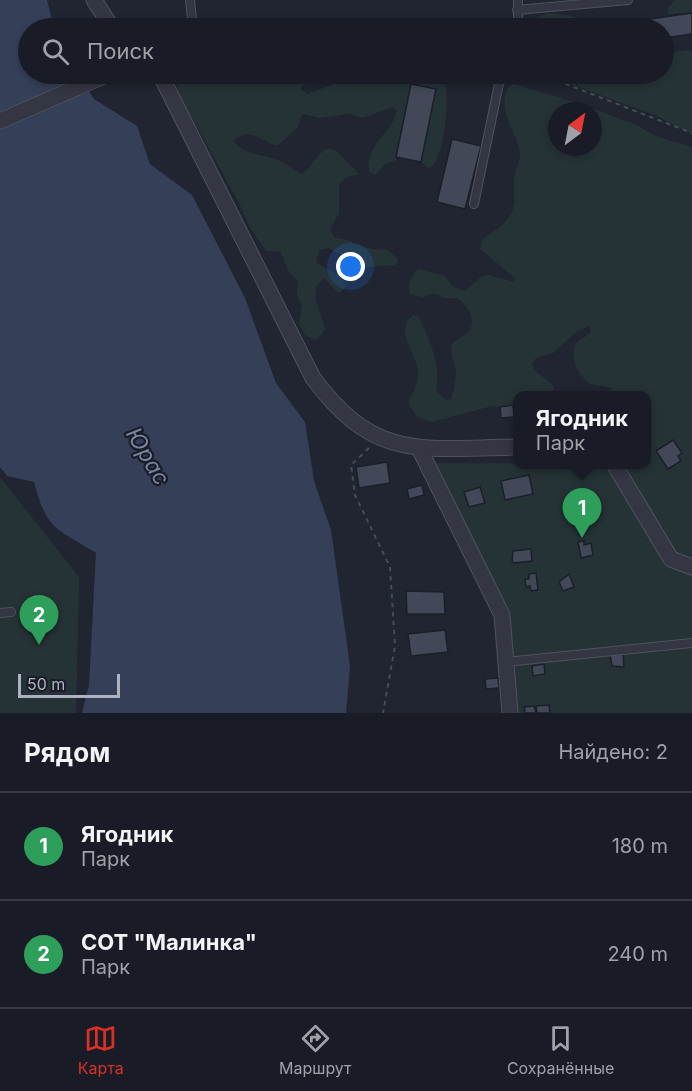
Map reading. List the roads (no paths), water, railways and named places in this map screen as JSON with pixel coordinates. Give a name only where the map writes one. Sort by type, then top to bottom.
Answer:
[{"type":"street","points":[[94,0],[106,18]]},
{"type":"street","points":[[0,121],[85,84]]},
{"type":"street","points":[[165,84],[313,378],[334,406],[356,425],[380,439],[419,448],[513,447]]},
{"type":"street","points":[[419,448],[502,615],[510,713]]},
{"type":"street","points":[[616,469],[671,559],[692,567]]},
{"type":"lane","points":[[190,0],[192,18]]},
{"type":"lane","points":[[518,0],[518,18]]},
{"type":"lane","points":[[518,10],[628,0]]},
{"type":"lane","points":[[474,204],[499,84]]},
{"type":"lane","points":[[0,613],[11,612]]},
{"type":"lane","points":[[506,662],[692,643]]},
{"type":"water","name":"Юрас","points":[[0,0],[47,0],[52,18],[18,18],[18,84],[84,84],[94,99],[137,126],[150,164],[192,195],[245,298],[276,383],[305,422],[314,481],[331,530],[350,666],[346,713],[82,713],[89,685],[96,553],[55,527],[44,510],[34,482],[7,476],[0,467]]},
{"type":"place","name":"Ягодник","points":[[582,538]]},
{"type":"place","name":"СОТ \"Малинка\"","points":[[39,645]]}]
